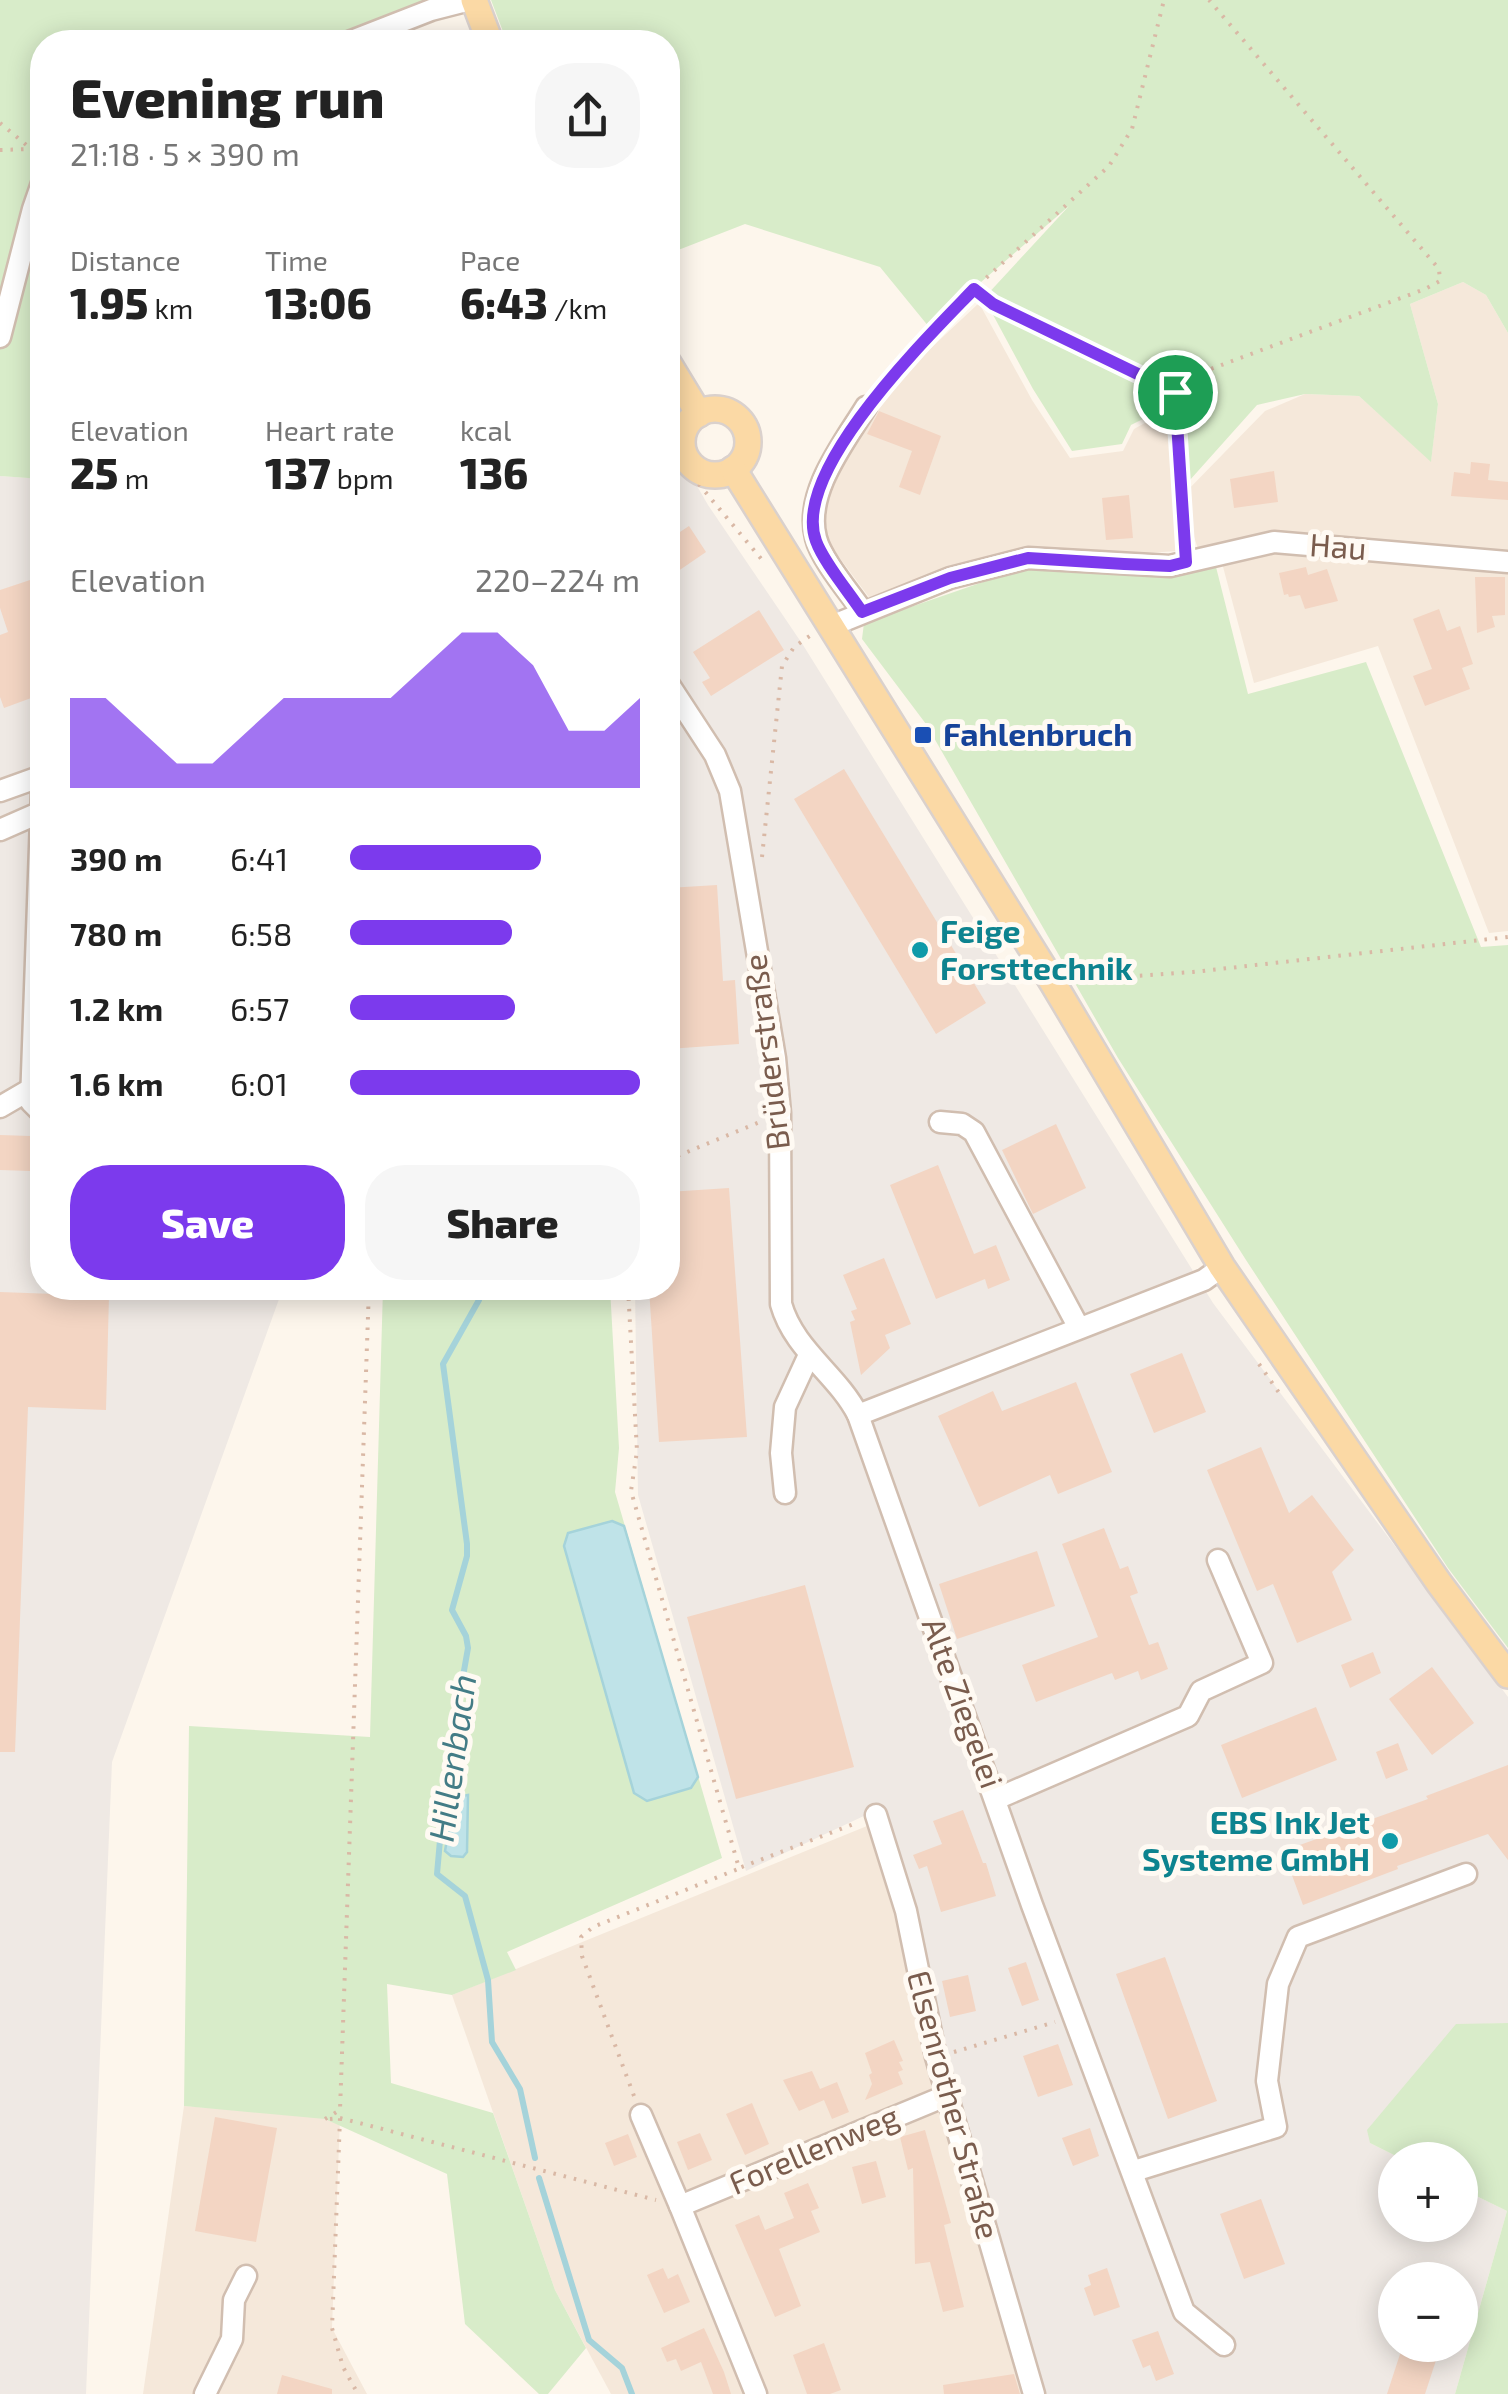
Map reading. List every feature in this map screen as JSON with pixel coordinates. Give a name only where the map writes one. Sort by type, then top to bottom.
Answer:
[{"type":"main road","points":[[472,0],[485,30]]},
{"type":"main road","points":[[680,383],[698,414]]},
{"type":"main road","points":[[680,445],[686,426],[698,414],[712,409],[724,410],[742,424],[748,446],[733,469],[709,474],[680,464]]},
{"type":"main road","points":[[733,469],[1052,982],[1222,1267],[1508,1674]]},
{"type":"street","points":[[379,30],[431,10],[472,0]]},
{"type":"street","points":[[0,337],[30,218]]},
{"type":"street","points":[[862,612],[816,540],[813,510],[826,477],[866,407]]},
{"type":"street","name":"Hau","points":[[1178,564],[1274,542],[1508,562]]},
{"type":"street","points":[[831,626],[950,578],[1028,558],[1178,564]]},
{"type":"street","name":"Brüderstraße","points":[[680,700],[715,754],[730,791],[775,1058],[780,1113],[781,1304],[809,1356],[846,1392],[858,1415]]},
{"type":"street","points":[[0,791],[30,780]]},
{"type":"street","points":[[0,830],[30,816]]},
{"type":"street","points":[[0,1107],[30,1090]]},
{"type":"street","points":[[940,1122],[962,1124],[974,1132],[1080,1328]]},
{"type":"street","points":[[858,1415],[1204,1280],[1222,1267]]},
{"type":"street","points":[[785,1493],[780,1452],[785,1408],[809,1356]]},
{"type":"street","name":"Alte Ziegelei","points":[[858,1415],[1184,2312],[1224,2345]]},
{"type":"street","points":[[996,1799],[1188,1716],[1201,1691],[1262,1663],[1218,1560]]},
{"type":"street","name":"Elsenrother Straße","points":[[876,1815],[906,1912],[936,2057],[1034,2394]]},
{"type":"street","points":[[1134,2171],[1276,2127],[1267,2080],[1278,1984],[1298,1938],[1466,1874]]},
{"type":"street","name":"Forellenweg","points":[[680,2206],[948,2094]]},
{"type":"street","points":[[641,2115],[756,2394]]},
{"type":"street","points":[[206,2394],[232,2339],[234,2300],[246,2276]]},
{"type":"path","points":[[866,407],[893,373],[974,289],[1109,166],[1132,129],[1164,0]]},
{"type":"path","points":[[1178,564],[1176,386],[1184,379],[1440,280],[1439,269],[1209,0]]},
{"type":"path","points":[[0,123],[30,147]]},
{"type":"path","points":[[0,150],[30,149]]},
{"type":"path","points":[[974,289],[993,304],[1175,392]]},
{"type":"path","points":[[762,860],[782,666],[794,647],[831,626]]},
{"type":"path","points":[[1052,982],[1193,972],[1508,937]]},
{"type":"path","points":[[680,1155],[780,1113]]},
{"type":"path","points":[[369,1300],[340,2110],[325,2119],[340,2118],[680,2206]]},
{"type":"path","points":[[629,1300],[637,1451],[631,1491],[739,1868]]},
{"type":"path","points":[[641,2115],[582,1956],[581,1938],[593,1927],[876,1815]]},
{"type":"path","points":[[936,2057],[1074,2016]]},
{"type":"path","points":[[340,2118],[332,2328],[343,2367],[358,2394]]},
{"type":"shaded area","points":[[1463,282],[1486,295],[1508,333],[1508,931],[1489,933],[1378,646],[1254,683],[1218,548],[1199,552],[1181,497],[1265,411],[1305,394],[1359,396],[1431,461],[1438,404],[1410,304]]},
{"type":"shaded area","points":[[979,303],[1032,400],[1070,458],[1123,451],[1134,429],[1165,412],[1175,495],[1193,550],[1117,555],[1018,551],[871,600],[827,541],[825,505],[849,449],[882,394]]},
{"type":"shaded area","points":[[680,457],[803,645],[1213,1303],[1508,1697],[1508,2023],[1456,2025],[1370,2143],[1378,2147],[1378,2242],[1478,2242],[1478,2197],[1507,2211],[1478,2313],[1478,2262],[1378,2262],[1378,2362],[1464,2362],[1455,2394],[1039,2394],[881,1808],[746,1871],[638,1495],[635,1300],[680,1300]]},
{"type":"shaded area","points":[[0,476],[30,478],[30,1300],[279,1300],[112,1762],[86,2394],[0,2394]]},
{"type":"shaded area","points":[[867,1826],[1037,2394],[611,2394],[555,2290],[452,1995]]},
{"type":"shaded area","points":[[184,2106],[340,2118],[332,2328],[367,2394],[143,2394]]},
{"type":"green space","points":[[0,0],[445,0],[374,30],[30,30],[30,478],[0,476]]},
{"type":"green space","points":[[491,0],[1508,0],[1508,333],[1486,295],[1463,282],[1410,304],[1438,404],[1431,462],[1359,396],[1305,394],[1257,405],[1181,490],[1169,406],[1131,425],[1122,444],[1072,451],[984,298],[1069,206],[929,327],[880,267],[745,224],[680,249],[680,30],[502,30]]},
{"type":"green space","points":[[1215,563],[1248,694],[1366,662],[1481,947],[1508,945],[1508,1648],[1448,1568],[1246,1260],[1118,1058],[926,724],[862,639],[864,623],[1027,567],[1169,577]]},
{"type":"green space","points":[[383,1300],[611,1300],[619,1448],[615,1492],[722,1858],[507,1952],[516,1970],[452,1995],[387,1984],[391,2083],[493,2113],[555,2290],[586,2348],[548,2394],[539,2394],[465,2324],[447,2174],[325,2119],[184,2106],[189,1726],[370,1737]]},
{"type":"green space","points":[[1508,2023],[1508,2394],[1455,2394],[1464,2362],[1478,2362],[1478,2313],[1507,2211],[1478,2197],[1478,2142],[1378,2142],[1378,2147],[1370,2143],[1367,2130],[1456,2024]]},
{"type":"water","points":[[612,1521],[624,1526],[698,1777],[691,1788],[647,1801],[634,1793],[564,1546],[568,1533]]},
{"type":"water","points":[[468,1795],[467,1852],[463,1857],[451,1856],[445,1851],[454,1797]]},
{"type":"building","points":[[879,411],[941,436],[920,495],[899,487],[912,451],[867,434]]},
{"type":"building","points":[[1471,462],[1490,464],[1488,480],[1508,482],[1508,500],[1451,496],[1454,472],[1470,474]]},
{"type":"building","points":[[1274,471],[1278,502],[1234,508],[1230,479]]},
{"type":"building","points":[[1129,495],[1133,538],[1106,540],[1102,498]]},
{"type":"building","points":[[689,526],[706,552],[680,570],[680,532]]},
{"type":"building","points":[[1306,567],[1308,575],[1327,569],[1338,601],[1305,609],[1300,595],[1284,595],[1279,573]]},
{"type":"building","points":[[1475,577],[1505,577],[1505,615],[1492,616],[1495,627],[1477,633]]},
{"type":"building","points":[[30,580],[30,698],[4,708],[0,697],[0,635],[8,632],[0,608],[0,590]]},
{"type":"building","points":[[1439,609],[1447,631],[1460,626],[1473,664],[1462,668],[1470,689],[1425,706],[1413,676],[1432,669],[1413,619]]},
{"type":"building","points":[[759,610],[784,650],[711,696],[702,682],[710,678],[693,652]]},
{"type":"building","name":"Feige Forsttechnik","points":[[844,769],[986,1003],[936,1034],[794,799]]},
{"type":"building","points":[[717,885],[723,981],[735,980],[739,1044],[680,1048],[680,887]]},
{"type":"building","points":[[1056,1124],[1086,1188],[1033,1214],[1002,1150]]},
{"type":"building","points":[[0,1135],[30,1136],[30,1171],[0,1170]]},
{"type":"building","points":[[938,1165],[974,1254],[996,1245],[1010,1280],[988,1289],[985,1279],[936,1299],[890,1185]]},
{"type":"building","points":[[729,1188],[747,1437],[659,1442],[650,1300],[680,1300],[680,1191]]},
{"type":"building","points":[[884,1258],[911,1324],[885,1335],[890,1348],[861,1375],[850,1322],[855,1320],[851,1311],[857,1309],[843,1275]]},
{"type":"building","points":[[0,1292],[30,1293],[30,1300],[109,1300],[106,1410],[28,1407],[15,1752],[0,1752]]},
{"type":"building","points":[[1182,1353],[1206,1412],[1154,1433],[1130,1374]]},
{"type":"building","points":[[1076,1382],[1112,1472],[1058,1494],[1050,1475],[979,1507],[938,1416],[993,1391],[1002,1411]]},
{"type":"building","points":[[1261,1447],[1289,1513],[1312,1495],[1354,1550],[1332,1572],[1352,1620],[1297,1643],[1273,1584],[1257,1591],[1207,1470]]},
{"type":"building","points":[[1104,1528],[1120,1569],[1128,1566],[1138,1593],[1130,1596],[1149,1645],[1158,1642],[1168,1669],[1141,1680],[1138,1671],[1115,1680],[1112,1673],[1036,1702],[1022,1665],[1098,1637],[1062,1544]]},
{"type":"building","points":[[1037,1551],[1055,1606],[957,1639],[939,1584]]},
{"type":"building","points":[[805,1585],[854,1767],[736,1799],[687,1617]]},
{"type":"building","points":[[1373,1652],[1381,1673],[1350,1688],[1341,1665]]},
{"type":"building","points":[[1432,1667],[1474,1723],[1432,1755],[1389,1699]]},
{"type":"building","points":[[1316,1707],[1337,1760],[1242,1798],[1221,1745]]},
{"type":"building","points":[[1398,1743],[1408,1770],[1386,1779],[1376,1752]]},
{"type":"building","name":"EBS Ink Jet Systeme GmbH","points":[[1508,1765],[1508,1860],[1488,1834],[1303,1905],[1283,1851],[1428,1799],[1426,1796]]},
{"type":"building","points":[[963,1810],[996,1896],[941,1912],[927,1866],[919,1869],[913,1855],[942,1844],[933,1821]]},
{"type":"building","name":"EBS Ink Jet Systeme GmbH","points":[[1165,1957],[1217,2101],[1168,2119],[1116,1974]]},
{"type":"building","points":[[1026,1962],[1039,2000],[1022,2006],[1008,1968]]},
{"type":"building","points":[[968,1975],[976,2011],[950,2017],[942,1981]]},
{"type":"building","points":[[894,2040],[903,2061],[899,2062],[903,2070],[898,2072],[903,2084],[865,2100],[872,2073],[865,2053]]},
{"type":"building","points":[[1058,2044],[1073,2085],[1038,2097],[1023,2056]]},
{"type":"building","points":[[812,2071],[820,2089],[837,2082],[849,2112],[832,2119],[824,2100],[799,2111],[783,2080]]},
{"type":"building","points":[[752,2103],[769,2144],[745,2155],[726,2114]]},
{"type":"building","points":[[215,2117],[277,2128],[256,2242],[195,2231]]},
{"type":"building","points":[[1090,2128],[1099,2156],[1073,2166],[1062,2138]]},
{"type":"building","points":[[925,2130],[951,2223],[944,2225],[964,2307],[943,2312],[930,2262],[915,2264],[913,2168],[908,2170],[900,2137]]},
{"type":"building","points":[[700,2133],[712,2160],[688,2170],[677,2142]]},
{"type":"building","points":[[628,2134],[637,2157],[614,2166],[605,2143]]},
{"type":"building","points":[[876,2161],[886,2197],[862,2204],[852,2167]]},
{"type":"building","points":[[808,2183],[819,2208],[811,2211],[820,2232],[779,2249],[801,2306],[775,2317],[735,2225],[759,2215],[765,2230],[794,2218],[784,2193]]},
{"type":"building","points":[[1261,2199],[1285,2264],[1244,2279],[1220,2214]]},
{"type":"building","points":[[663,2268],[668,2279],[678,2274],[690,2302],[664,2313],[647,2275]]},
{"type":"building","points":[[1107,2268],[1120,2307],[1094,2316],[1084,2288],[1091,2285],[1088,2275]]},
{"type":"building","points":[[704,2328],[731,2394],[713,2394],[701,2362],[681,2371],[676,2359],[667,2362],[661,2348]]},
{"type":"building","points":[[1158,2331],[1174,2374],[1156,2381],[1150,2365],[1143,2368],[1132,2340]]},
{"type":"building","points":[[824,2343],[841,2390],[807,2394],[793,2355]]},
{"type":"building","points":[[1397,2362],[1435,2362],[1425,2394],[1387,2394]]},
{"type":"building","points":[[1014,2374],[1020,2394],[944,2394],[943,2385]]},
{"type":"building","points":[[282,2375],[332,2389],[332,2394],[277,2394]]},
{"type":"waterway","name":"Hillenbach","points":[[479,1300],[443,1364],[467,1544],[452,1610],[468,1648],[446,1773],[437,1874],[465,1896],[488,1980],[492,2042],[520,2089],[535,2158]]},
{"type":"waterway","name":"Hillenbach","points":[[539,2178],[589,2340],[622,2368],[632,2394]]},
{"type":"place","name":"Fahlenbruch","points":[[923,735]]},
{"type":"place","name":"Feige Forsttechnik","points":[[920,950]]},
{"type":"place","name":"EBS Ink Jet Systeme GmbH","points":[[1390,1841]]},
{"type":"route","points":[[974,289],[993,304],[1175,392],[1186,562],[1170,566],[1028,558],[950,578],[862,612],[816,540],[813,510],[826,477],[866,407],[893,373],[974,289]]}]
